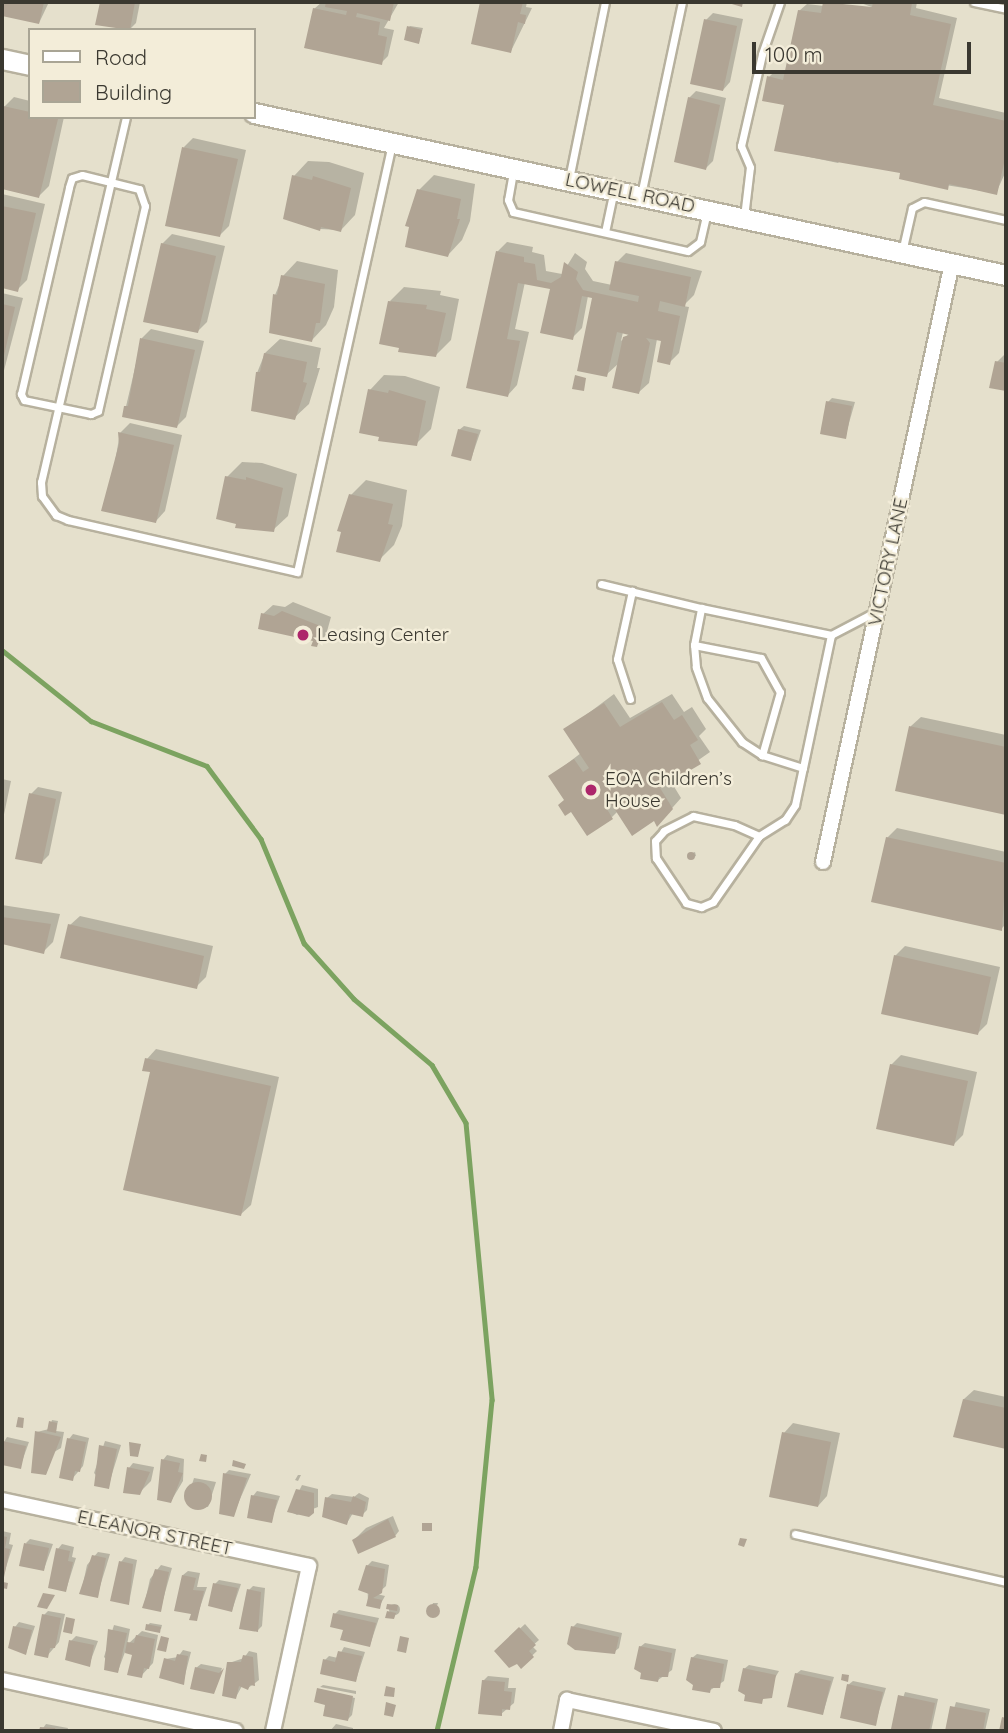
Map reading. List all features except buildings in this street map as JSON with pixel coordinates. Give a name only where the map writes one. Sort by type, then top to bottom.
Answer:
[{"type":"street","points":[[2,59],[28,65]]},
{"type":"street","name":"LOWELL ROAD","points":[[256,113],[1006,275]]},
{"type":"street","name":"VICTORY LANE","points":[[824,862],[952,263]]},
{"type":"street","name":"ELEANOR STREET","points":[[2,1500],[309,1566],[273,1731]]},
{"type":"street","points":[[2,1680],[236,1731]]},
{"type":"street","points":[[561,1731],[568,1700],[714,1731]]},
{"type":"lane","points":[[569,179],[605,2]]},
{"type":"lane","points":[[641,195],[682,2]]},
{"type":"lane","points":[[744,218],[750,167],[741,146],[762,54],[780,2]]},
{"type":"lane","points":[[974,2],[1006,9]]},
{"type":"lane","points":[[126,119],[41,482],[42,496],[56,515],[297,572],[393,142]]},
{"type":"lane","points":[[514,168],[508,200],[513,212],[688,251],[695,248],[703,236],[708,210]]},
{"type":"lane","points":[[82,175],[110,183],[139,189],[145,206],[98,411],[91,414],[24,400],[21,394],[72,178],[82,175]]},
{"type":"lane","points":[[605,232],[614,189]]},
{"type":"lane","points":[[902,252],[912,208],[924,202],[1006,220]]},
{"type":"lane","points":[[601,584],[831,635],[877,611]]},
{"type":"lane","points":[[630,699],[617,659],[632,591]]},
{"type":"lane","points":[[701,608],[694,645],[707,698],[741,742],[762,755],[803,768]]},
{"type":"lane","points":[[759,836],[734,825],[694,816],[664,831],[655,841],[656,858],[687,903],[701,907],[713,902],[759,836],[785,820],[795,805],[831,635]]},
{"type":"lane","points":[[694,645],[761,658],[780,692],[762,755]]},
{"type":"lane","points":[[794,1534],[1006,1583]]},
{"type":"waterway","points":[[2,650],[91,721],[207,766],[261,839],[304,943],[354,999],[432,1065],[466,1123],[492,1400],[476,1567],[437,1731]]},
{"type":"place","name":"Leasing Center","points":[[303,635]]},
{"type":"place","name":"EOA Children’s House","points":[[591,790]]}]
